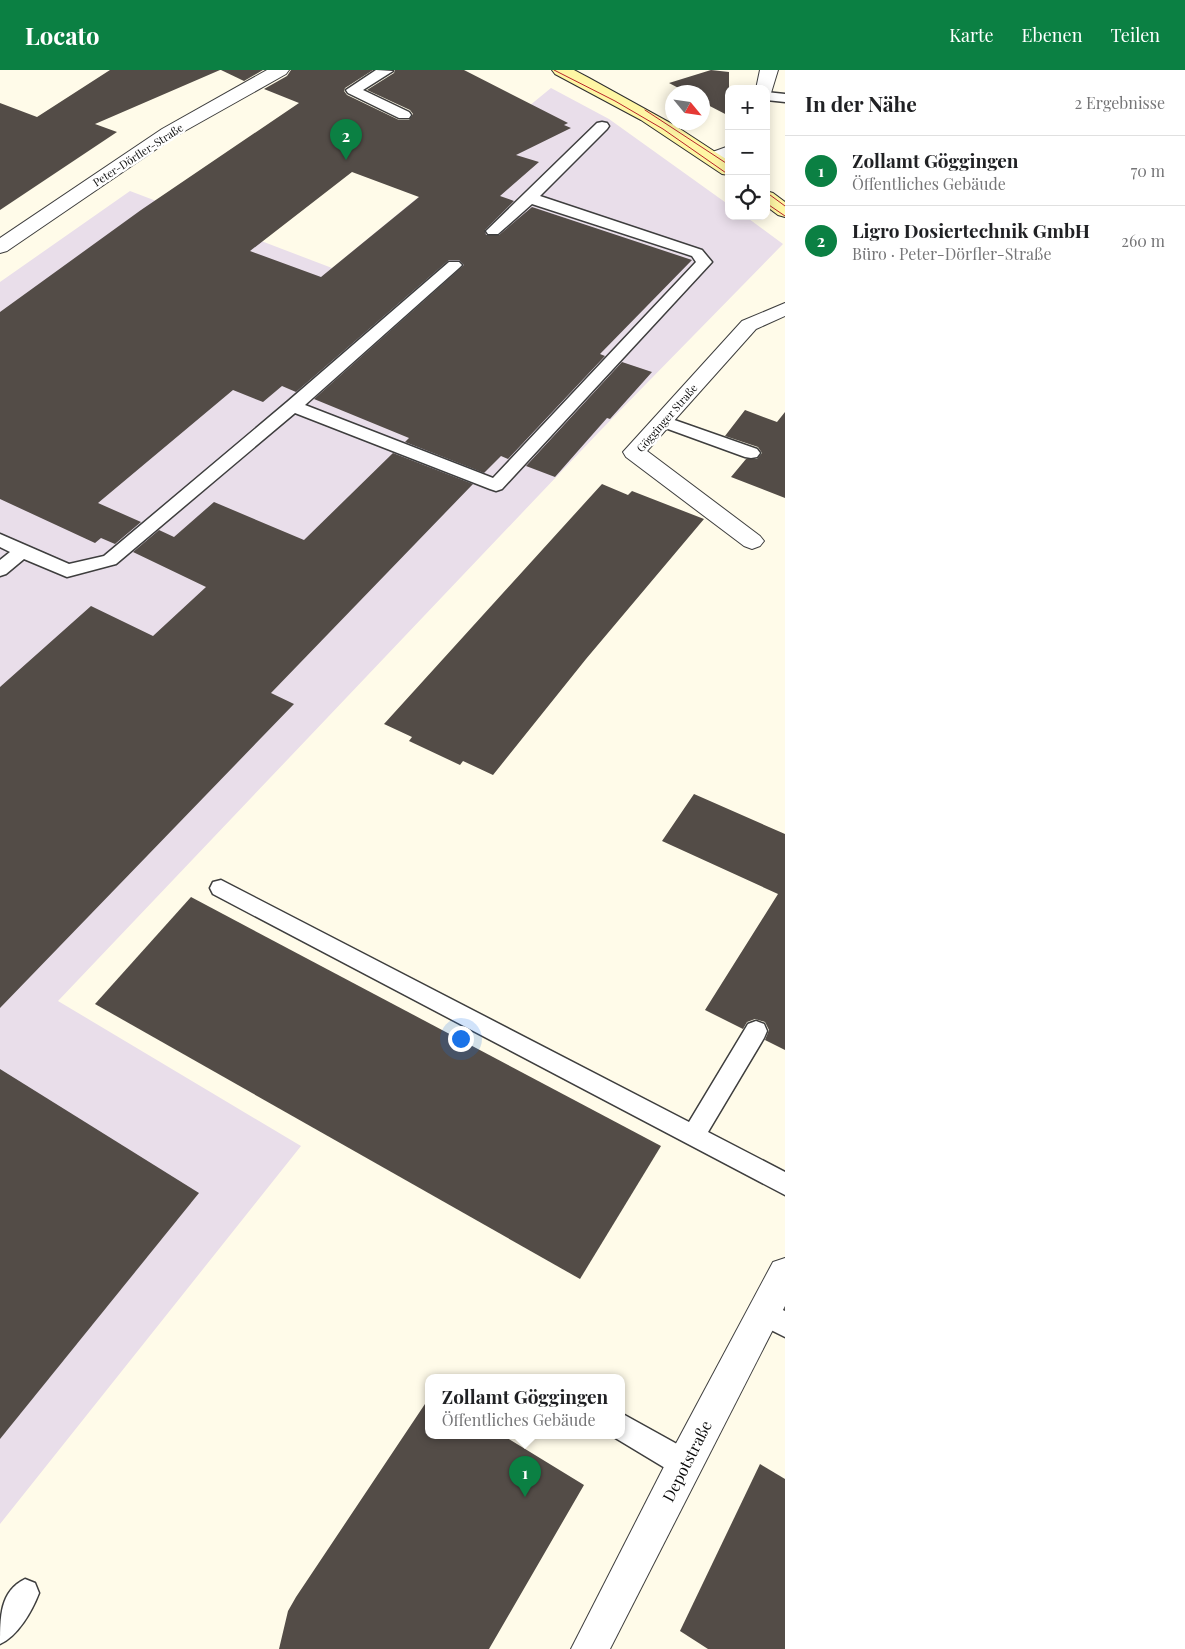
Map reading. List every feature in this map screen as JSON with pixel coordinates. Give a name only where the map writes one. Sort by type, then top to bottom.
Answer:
[{"type":"main road","points":[[561,70],[721,155]]},
{"type":"main road","points":[[770,200],[785,211]]},
{"type":"street","name":"Peter-Dörfler-Straße","points":[[0,247],[168,133],[280,70]]},
{"type":"street","points":[[765,85],[769,70]]},
{"type":"street","name":"Gögginger Straße","points":[[752,542],[634,452],[749,325],[785,309]]},
{"type":"street","name":"Depotstraße","points":[[590,1649],[684,1464],[774,1319],[785,1273]]},
{"type":"lane","points":[[383,70],[386,71],[353,90],[404,116]]},
{"type":"lane","points":[[770,96],[785,98]]},
{"type":"lane","points":[[493,231],[530,198],[602,126]]},
{"type":"lane","points":[[293,406],[496,485],[704,262],[697,253],[530,198]]},
{"type":"lane","points":[[0,540],[67,572],[110,560],[293,406],[454,265]]},
{"type":"lane","points":[[663,421],[751,453]]},
{"type":"lane","points":[[0,570],[23,550]]},
{"type":"lane","points":[[221,888],[785,1184]]},
{"type":"lane","points":[[693,1136],[756,1031]]},
{"type":"lane","points":[[625,1428],[684,1464]]},
{"type":"lane","points":[[0,1629],[26,1593]]},
{"type":"shaded area","points":[[551,88],[609,119],[725,202],[725,220],[750,220],[783,244],[598,433],[58,1001],[301,1146],[0,1524],[0,282],[130,191],[332,268]]},
{"type":"building","points":[[110,70],[220,70],[95,124],[117,132],[0,210],[0,103],[37,117]]},
{"type":"building","points":[[221,70],[263,70],[244,81]]},
{"type":"building","points":[[291,70],[373,70],[345,88],[344,91],[347,95],[399,120],[409,120],[413,114],[410,110],[367,90],[394,73],[395,70],[464,70],[568,123],[564,125],[571,128],[516,155],[539,162],[500,196],[514,201],[485,230],[486,235],[499,235],[532,207],[692,260],[600,354],[605,356],[508,459],[501,456],[484,473],[405,442],[409,438],[314,399],[464,265],[459,260],[449,260],[296,392],[282,386],[263,402],[233,390],[98,503],[141,522],[115,544],[101,538],[95,543],[0,499],[0,312],[141,210],[299,103],[264,89],[287,76]],"holes":[[[352,172],[419,197],[321,277],[250,251]]]},
{"type":"building","points":[[711,70],[729,72],[729,85],[725,85],[725,114],[710,106],[710,85],[673,85],[669,83]]},
{"type":"building","points":[[622,362],[652,372],[610,419],[607,418],[555,477],[526,466]]},
{"type":"building","points":[[745,410],[777,422],[785,412],[785,498],[731,477],[746,459],[757,459],[762,453],[758,447],[725,436]]},
{"type":"building","points":[[393,453],[473,484],[271,693],[294,704],[0,1008],[0,687],[91,606],[153,636],[206,587],[133,552],[159,530],[174,537],[214,502],[304,540]]},
{"type":"building","points":[[602,484],[628,495],[632,491],[704,519],[586,659],[493,775],[463,761],[460,765],[409,741],[412,737],[384,724]]},
{"type":"building","points":[[694,794],[785,834],[785,1050],[765,1040],[769,1030],[765,1022],[755,1019],[747,1022],[743,1029],[705,1010],[778,894],[662,841]]},
{"type":"building","points":[[191,897],[661,1146],[580,1279],[95,1004]]},
{"type":"building","points":[[0,1069],[199,1193],[0,1439]]},
{"type":"building","points":[[425,1404],[425,1439],[509,1439],[584,1485],[489,1649],[279,1649],[288,1611]]},
{"type":"building","points":[[760,1464],[785,1479],[785,1649],[708,1649],[680,1631]]},
{"type":"tram line","points":[[554,70],[615,101],[663,129],[725,172]]},
{"type":"tram line","points":[[645,110],[725,162]]},
{"type":"tram line","points":[[770,195],[785,206]]},
{"type":"tram line","points":[[770,206],[785,216]]},
{"type":"place","name":"Ligro Dosiertechnik GmbH","points":[[346,160]]},
{"type":"place","name":"Zollamt Göggingen","points":[[525,1497]]}]
